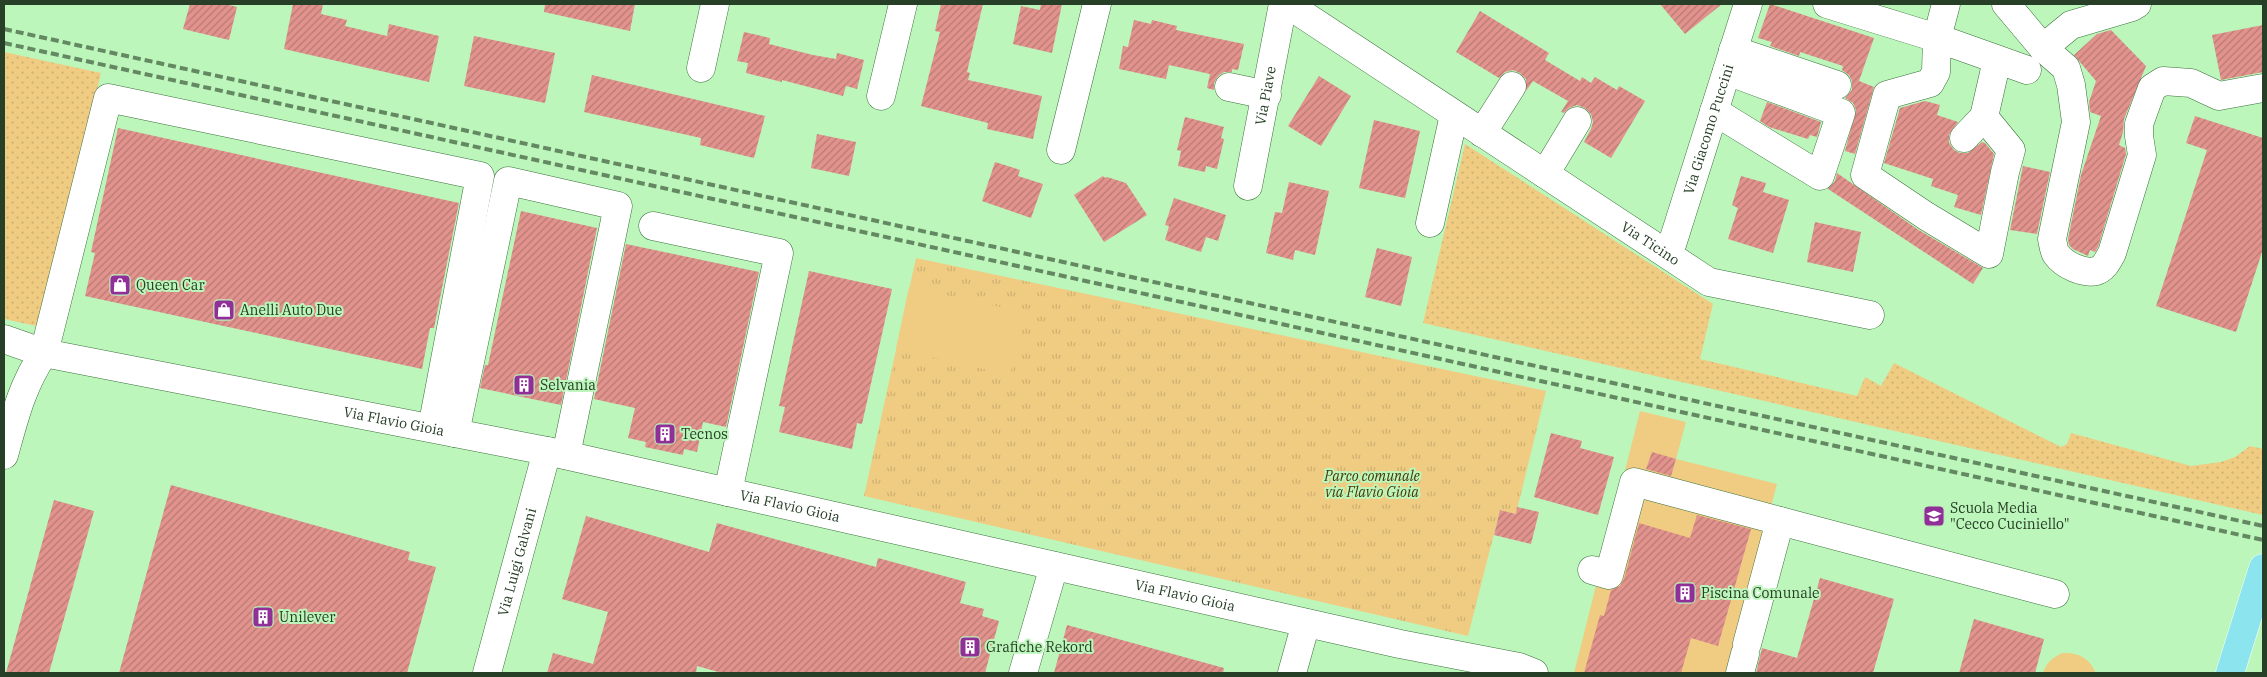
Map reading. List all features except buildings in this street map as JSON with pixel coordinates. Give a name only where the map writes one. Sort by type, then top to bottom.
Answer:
[{"type":"main road","points":[[2230,673],[2263,568]]},
{"type":"street","points":[[701,68],[715,4]]},
{"type":"street","points":[[881,96],[903,4]]},
{"type":"street","points":[[1061,150],[1097,4]]},
{"type":"street","name":"Via Piave","points":[[1248,186],[1285,4]]},
{"type":"street","name":"Via Ticino","points":[[1285,4],[1709,282],[1870,315]]},
{"type":"street","name":"Via Giacomo Puccini","points":[[1669,254],[1748,4]]},
{"type":"street","points":[[1827,4],[1937,38],[2027,70]]},
{"type":"street","points":[[1946,4],[1937,38],[1936,72],[1930,83],[1887,95],[1865,175],[1926,216],[1989,254],[2004,172],[2011,150],[1984,116]]},
{"type":"street","points":[[2006,4],[2043,48],[2066,68],[2072,85],[2076,122],[2052,239],[2055,253],[2073,267],[2086,271],[2097,271],[2106,264],[2112,254],[2142,155],[2138,136],[2139,124],[2152,88],[2163,81],[2191,83],[2219,96],[2263,88]]},
{"type":"street","points":[[2043,48],[2071,25],[2132,8],[2137,4]]},
{"type":"street","points":[[1964,138],[1984,116],[1997,60]]},
{"type":"street","points":[[1730,61],[1837,85]]},
{"type":"street","points":[[1714,112],[1820,176],[1841,113],[1730,61]]},
{"type":"street","points":[[1229,86],[1266,95]]},
{"type":"street","points":[[1482,133],[1512,86]]},
{"type":"street","points":[[4,456],[19,399],[30,373],[44,353],[108,98],[480,176],[444,430]]},
{"type":"street","points":[[1430,223],[1454,115]]},
{"type":"street","points":[[1545,174],[1577,121]]},
{"type":"street","name":"Via Luigi Galvani","points":[[444,430],[508,181],[618,206],[556,453],[487,673]]},
{"type":"street","points":[[653,226],[779,253],[728,492]]},
{"type":"street","name":"Via Flavio Gioia","points":[[4,339],[44,353],[556,453],[1054,566],[1519,667],[1534,673]]},
{"type":"street","points":[[1592,570],[1609,575],[1634,482],[2054,594]]},
{"type":"street","points":[[1744,657],[1780,521]]},
{"type":"street","points":[[1023,673],[1054,566]]},
{"type":"street","points":[[1292,673],[1306,622]]},
{"type":"green space","points":[[4,52],[101,73],[41,327],[4,319]]},
{"type":"green space","points":[[1465,144],[1713,304],[1700,359],[1857,396],[1865,377],[1881,386],[1894,363],[2061,447],[2067,444],[2071,433],[2191,466],[2221,462],[2235,457],[2250,446],[2263,449],[2263,515],[1423,323]]},
{"type":"green space","name":"Parco comunale via Flavio Gioia","points":[[916,258],[1546,391],[1516,514],[1500,510],[1468,636],[864,496]]},
{"type":"green space","points":[[909,287],[1023,312],[1010,375],[896,349]]},
{"type":"green space","points":[[1640,411],[1686,422],[1676,459],[1777,484],[1727,673],[1574,673]]},
{"type":"green space","points":[[2062,653],[2083,657],[2090,663],[2096,673],[2043,673],[2050,661]]},
{"type":"railway","points":[[4,29],[2263,526]]},
{"type":"railway","points":[[4,43],[2263,540]]},
{"type":"place","name":"Queen Car","points":[[120,285]]},
{"type":"place","name":"Anelli Auto Due","points":[[224,310]]},
{"type":"place","name":"Selvania","points":[[524,385]]},
{"type":"place","name":"Tecnos","points":[[665,434]]},
{"type":"place","name":"Scuola Media \"Cecco Cuciniello\"","points":[[1934,516]]},
{"type":"place","name":"Piscina Comunale","points":[[1685,593]]},
{"type":"place","name":"Unilever","points":[[263,617]]},
{"type":"place","name":"Grafiche Rekord","points":[[970,647]]}]
